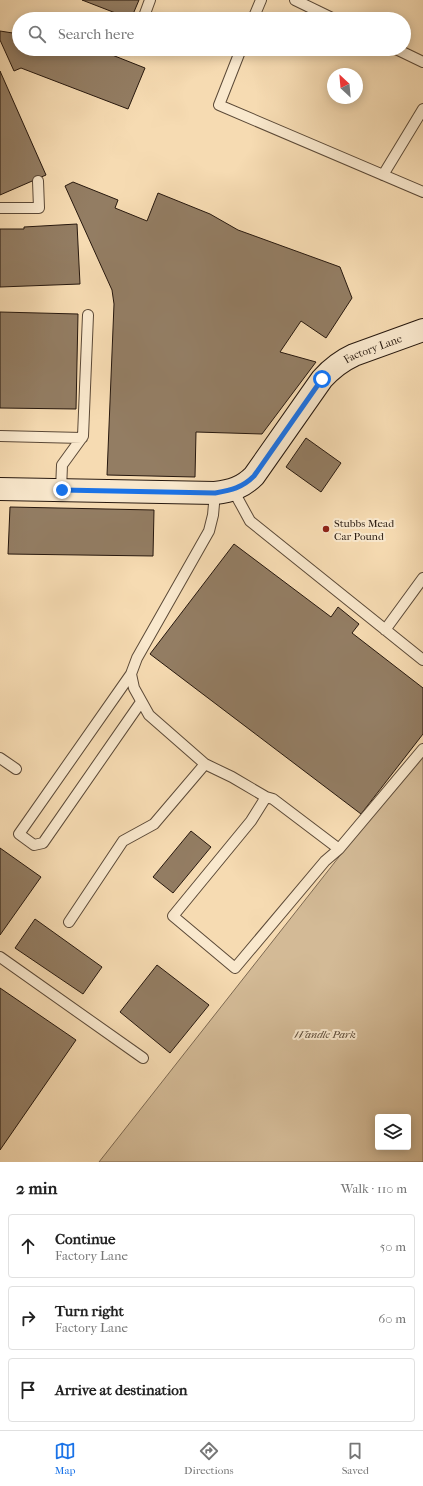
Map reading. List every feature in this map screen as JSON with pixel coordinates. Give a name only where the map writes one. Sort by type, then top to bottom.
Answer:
[{"type":"street","name":"Factory Lane","points":[[224,492],[241,487],[254,476],[328,372],[354,355],[423,330]]},
{"type":"street","points":[[0,489],[224,492]]},
{"type":"lane","points":[[146,12],[150,0]]},
{"type":"lane","points":[[256,12],[261,0]]},
{"type":"lane","points":[[295,0],[320,12]]},
{"type":"lane","points":[[238,56],[219,105],[423,192]]},
{"type":"lane","points":[[411,56],[423,62]]},
{"type":"lane","points":[[383,175],[423,109]]},
{"type":"lane","points":[[0,208],[39,208],[38,181]]},
{"type":"lane","points":[[62,490],[62,465],[82,438],[88,315]]},
{"type":"lane","points":[[0,436],[82,438]]},
{"type":"lane","points":[[141,702],[43,843],[34,845],[19,834],[131,674],[137,658],[209,532],[213,515],[224,492],[250,521],[423,660]]},
{"type":"lane","points":[[385,630],[423,578]]},
{"type":"lane","points":[[131,674],[134,688],[149,716],[205,764],[232,777],[266,797],[273,799],[339,849]]},
{"type":"lane","points":[[266,797],[251,821],[173,916],[235,968],[325,861],[339,849],[423,749]]},
{"type":"lane","points":[[0,758],[16,770]]},
{"type":"lane","points":[[70,922],[123,840],[154,824],[205,764]]},
{"type":"lane","points":[[0,957],[143,1058]]},
{"type":"green space","name":"Wandle Park","points":[[423,750],[423,1162],[99,1162]]},
{"type":"building","points":[[82,0],[139,0],[134,12],[113,12]]},
{"type":"building","points":[[0,31],[12,33],[12,56],[115,56],[145,68],[128,109],[21,68],[14,71],[0,40]]},
{"type":"building","points":[[0,71],[46,175],[0,195]]},
{"type":"building","points":[[73,182],[118,200],[115,208],[147,221],[158,193],[210,214],[238,230],[340,267],[352,298],[326,338],[301,321],[280,352],[316,362],[262,434],[196,432],[195,477],[107,475],[114,304],[112,290],[65,186]]},
{"type":"building","points":[[77,224],[80,284],[0,287],[0,229],[24,229],[24,227]]},
{"type":"building","points":[[0,312],[78,314],[76,409],[0,408]]},
{"type":"building","points":[[306,438],[341,463],[321,492],[286,467]]},
{"type":"building","points":[[10,507],[154,510],[153,556],[8,554]]},
{"type":"building","points":[[234,544],[331,617],[338,607],[359,624],[352,633],[423,688],[423,734],[361,814],[150,654]]},
{"type":"building","points":[[191,831],[211,847],[173,893],[153,877]]},
{"type":"building","points":[[0,848],[41,877],[0,935]]},
{"type":"building","points":[[35,919],[102,967],[83,994],[15,948]]},
{"type":"building","points":[[157,965],[209,1005],[170,1053],[120,1012]]},
{"type":"building","points":[[0,988],[76,1040],[0,1150]]},
{"type":"place","name":"Stubbs Mead Car Pound","points":[[326,529]]},
{"type":"route","points":[[62,490],[215,493],[241,487],[254,476],[322,379]]}]
